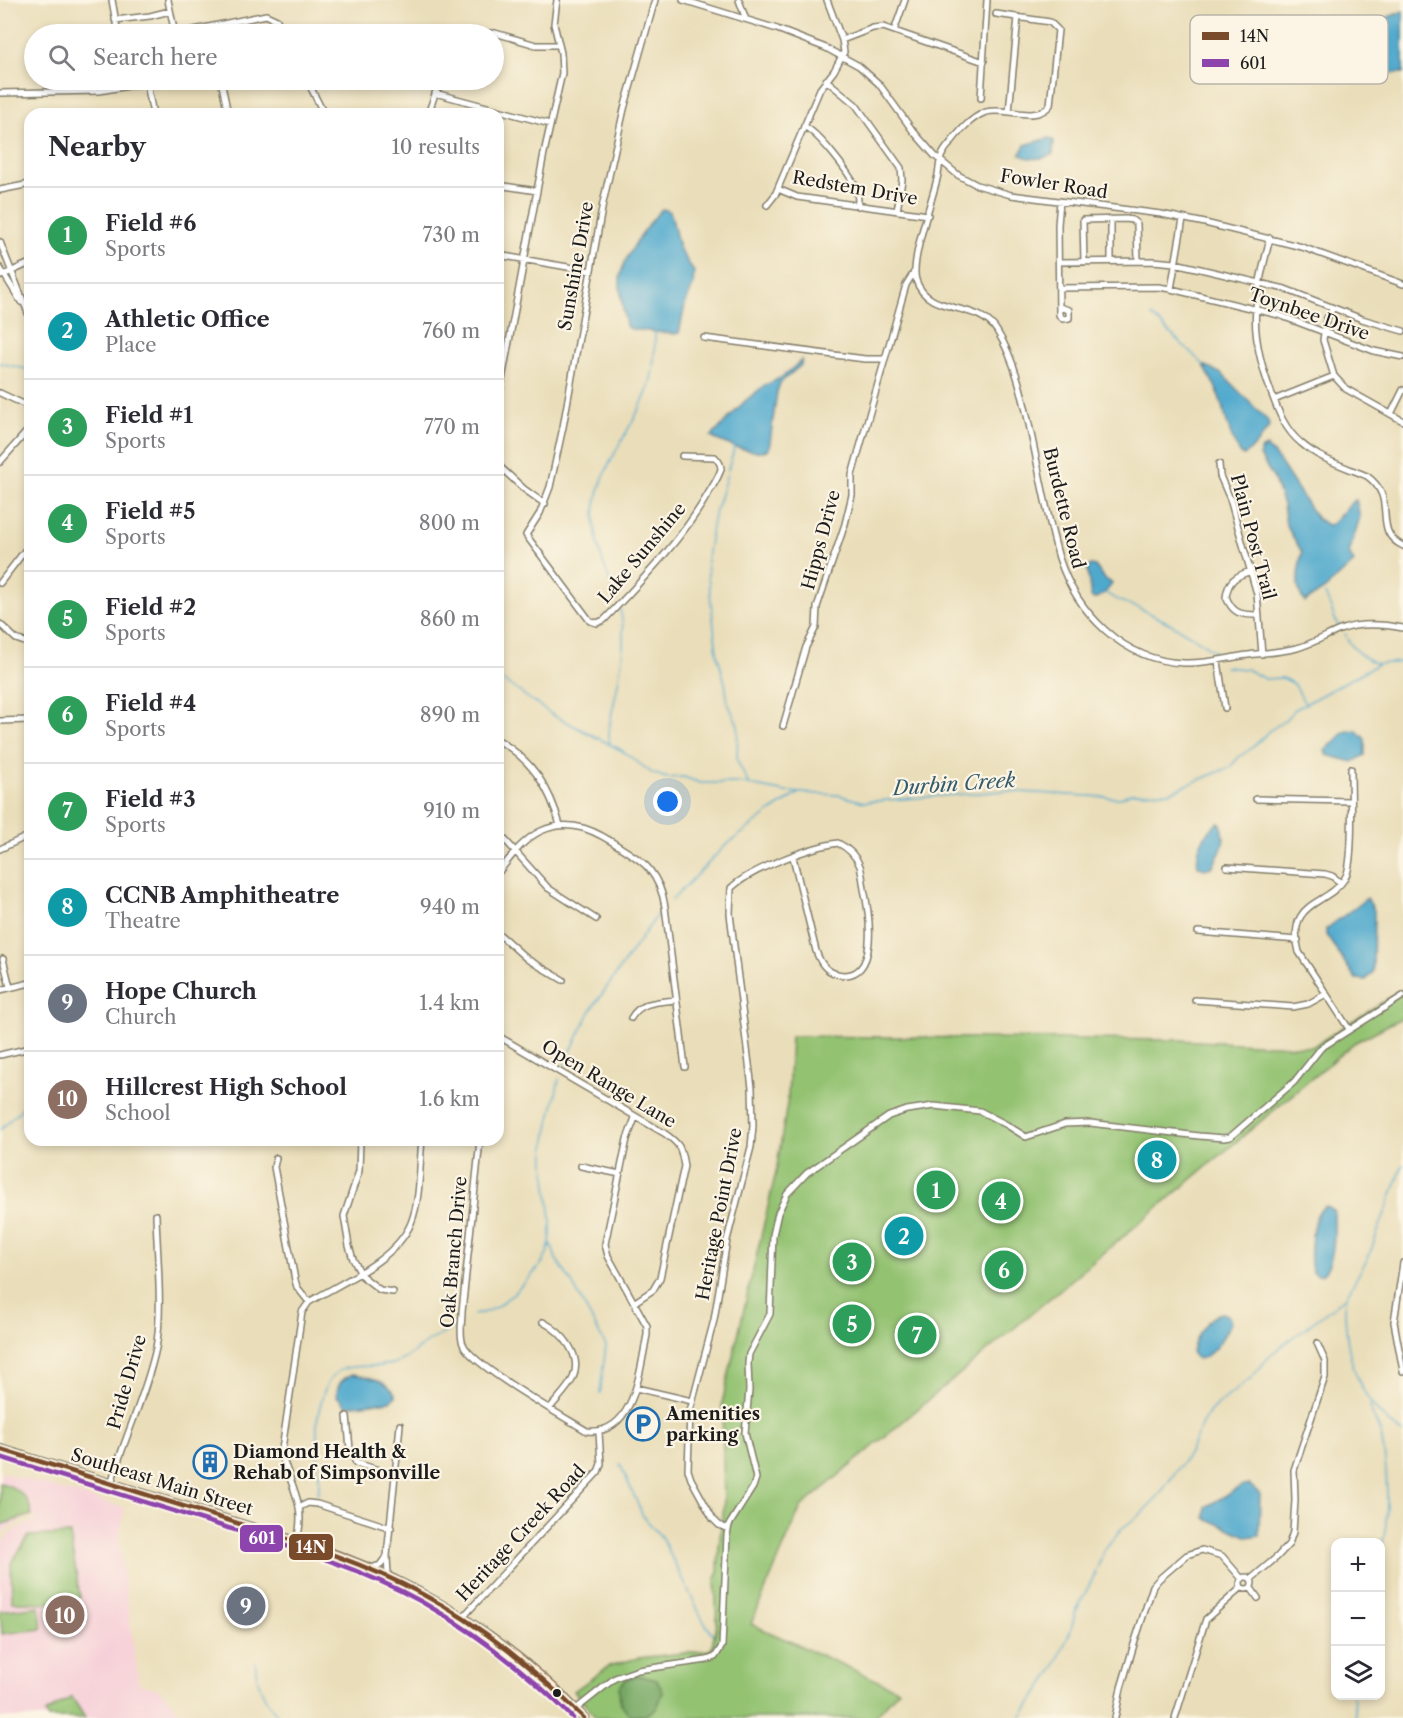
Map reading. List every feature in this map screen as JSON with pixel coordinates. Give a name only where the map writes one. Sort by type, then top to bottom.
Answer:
[{"type":"main road","name":"Southeast Main Street","points":[[0,1449],[296,1542],[388,1575],[463,1617],[528,1665],[584,1718]]},
{"type":"street","points":[[111,0],[116,24]]},
{"type":"street","points":[[168,0],[173,24]]},
{"type":"street","points":[[504,368],[550,124],[562,73],[554,24],[557,0]]},
{"type":"street","name":"Sunshine Drive","points":[[526,535],[545,504],[560,445],[603,203],[624,109],[655,0]]},
{"type":"street","name":"Fowler Road","points":[[683,0],[744,17],[826,48],[860,66],[872,76],[913,131],[941,162],[958,176],[985,188],[1011,195],[1183,219],[1270,238],[1302,247],[1403,284]]},
{"type":"street","points":[[739,0],[744,17]]},
{"type":"street","points":[[767,205],[778,189],[820,89],[843,56],[844,45],[827,0]]},
{"type":"street","points":[[894,31],[905,0]]},
{"type":"street","points":[[981,98],[987,0]]},
{"type":"street","points":[[115,20],[170,11]]},
{"type":"street","points":[[914,272],[942,154],[963,127],[987,112],[1033,114],[1047,110],[1051,100],[1058,30],[1054,25],[1044,21],[996,14]]},
{"type":"street","points":[[223,24],[266,15],[277,20],[279,24]]},
{"type":"street","points":[[1009,112],[1018,17]]},
{"type":"street","points":[[842,40],[877,27],[984,62]]},
{"type":"street","points":[[504,36],[536,45],[559,45]]},
{"type":"street","points":[[826,80],[856,105],[901,168],[902,180],[897,211]]},
{"type":"street","points":[[0,93],[99,90]]},
{"type":"street","points":[[148,90],[152,108]]},
{"type":"street","points":[[223,90],[227,108]]},
{"type":"street","points":[[312,90],[321,108]]},
{"type":"street","points":[[430,108],[436,90]]},
{"type":"street","points":[[435,93],[491,108]]},
{"type":"street","points":[[504,112],[550,124]]},
{"type":"street","points":[[804,126],[819,136],[854,184],[858,195],[858,206]]},
{"type":"street","points":[[0,190],[24,185]]},
{"type":"street","points":[[504,186],[537,191]]},
{"type":"street","name":"Redstem Drive","points":[[778,189],[797,197],[928,215]]},
{"type":"street","points":[[1059,307],[1060,201]]},
{"type":"street","points":[[1171,289],[1183,219]]},
{"type":"street","points":[[1084,261],[1083,220],[1132,220],[1137,224],[1138,261]]},
{"type":"street","points":[[1111,220],[1111,261]]},
{"type":"street","points":[[1270,238],[1254,309],[1255,330],[1259,358],[1285,426],[1300,443],[1319,455],[1368,476],[1375,482],[1384,499],[1387,531],[1395,542],[1403,546]]},
{"type":"street","points":[[0,242],[24,304]]},
{"type":"street","points":[[504,256],[591,271]]},
{"type":"street","points":[[1059,262],[1174,262],[1292,291],[1373,323],[1403,331]]},
{"type":"street","points":[[2,276],[24,265]]},
{"type":"street","points":[[0,268],[2,276],[24,306]]},
{"type":"street","name":"Hipps Drive","points":[[783,726],[806,647],[816,627],[817,607],[845,524],[852,495],[852,475],[906,285],[914,272]]},
{"type":"street","name":"Burdette Road","points":[[914,272],[917,284],[928,298],[981,315],[992,324],[1000,337],[1015,372],[1059,558],[1067,581],[1086,610],[1111,636],[1148,656],[1177,663],[1218,661],[1299,647],[1355,626],[1403,628]]},
{"type":"street","name":"Toynbee Drive","points":[[1059,288],[1158,287],[1171,289],[1279,315],[1374,351],[1403,357]]},
{"type":"street","points":[[1333,308],[1323,332],[1325,351],[1334,376],[1346,389],[1403,421]]},
{"type":"street","points":[[704,338],[885,360]]},
{"type":"street","points":[[1274,400],[1334,376]]},
{"type":"street","points":[[1391,414],[1403,390]]},
{"type":"street","points":[[0,393],[24,404]]},
{"type":"street","points":[[0,462],[24,435]]},
{"type":"street","name":"Lake Sunshine","points":[[526,535],[584,616],[592,622],[601,622],[647,576],[684,531],[720,472],[720,464],[715,457],[682,456]]},
{"type":"street","name":"Plain Post Trail","points":[[1219,464],[1220,476],[1230,499],[1257,594],[1262,654]]},
{"type":"street","points":[[504,471],[545,504]]},
{"type":"street","points":[[0,583],[24,552]]},
{"type":"street","points":[[1251,572],[1238,575],[1231,581],[1226,597],[1235,612],[1242,615],[1258,615]]},
{"type":"street","points":[[0,624],[16,639],[24,642]]},
{"type":"street","points":[[1218,661],[1225,708]]},
{"type":"street","points":[[0,721],[24,720]]},
{"type":"street","points":[[504,744],[517,752],[537,773],[552,798],[560,825]]},
{"type":"street","points":[[1349,1029],[1299,952],[1298,925],[1302,914],[1308,907],[1341,883],[1349,868],[1351,769]]},
{"type":"street","points":[[1256,799],[1351,801]]},
{"type":"street","points":[[504,866],[531,836],[560,825],[579,827],[598,833],[632,854],[650,870],[664,899],[685,1067]]},
{"type":"street","points":[[1,846],[24,837]]},
{"type":"street","points":[[504,839],[548,888],[596,919]]},
{"type":"street","name":"Heritage Point Drive","points":[[728,1529],[718,1525],[713,1519],[688,1470],[692,1401],[714,1320],[727,1240],[751,1147],[753,1126],[750,1066],[730,914],[731,888],[739,880],[752,873],[821,846],[838,843],[853,854],[860,866],[870,916],[870,938],[867,955],[862,966],[855,972],[847,975],[839,974],[825,968],[820,962],[793,857]]},
{"type":"street","points":[[1227,867],[1325,874],[1341,883]]},
{"type":"street","points":[[1198,932],[1298,940]]},
{"type":"street","points":[[504,938],[527,959],[563,980]]},
{"type":"street","points":[[3,959],[10,987]]},
{"type":"street","points":[[0,990],[24,984]]},
{"type":"street","points":[[1195,1000],[1298,1007],[1326,994]]},
{"type":"street","points":[[576,1709],[615,1678],[638,1670],[707,1660],[715,1657],[720,1651],[725,1620],[728,1529],[756,1478],[745,1433],[749,1390],[749,1353],[770,1314],[773,1235],[778,1213],[787,1194],[807,1173],[889,1116],[907,1110],[934,1106],[980,1111],[1026,1137],[1065,1124],[1082,1123],[1199,1136],[1230,1137],[1294,1082],[1321,1048],[1403,996]]},
{"type":"street","points":[[631,1018],[645,1005],[676,1000]]},
{"type":"street","name":"Open Range Lane","points":[[504,1040],[676,1142],[682,1149],[684,1166],[660,1278],[653,1290],[635,1302]]},
{"type":"street","points":[[0,1055],[24,1049]]},
{"type":"street","points":[[600,1432],[607,1430],[628,1408],[636,1388],[647,1335],[647,1326],[608,1256],[605,1244],[627,1139],[635,1118]]},
{"type":"street","points":[[360,1146],[359,1171],[344,1216],[349,1246],[359,1272],[372,1286],[393,1293]]},
{"type":"street","points":[[296,1542],[301,1526],[300,1507],[282,1449],[302,1312],[309,1302],[384,1257],[396,1247],[411,1222],[421,1146]]},
{"type":"street","name":"Oak Branch Drive","points":[[479,1146],[462,1323],[462,1344],[468,1353],[485,1368],[587,1431],[600,1432]]},
{"type":"street","points":[[276,1158],[274,1167],[295,1280],[297,1287],[309,1302]]},
{"type":"street","points":[[581,1166],[620,1174]]},
{"type":"street","name":"Pride Drive","points":[[111,1484],[151,1367],[156,1345],[158,1326],[156,1215]]},
{"type":"street","points":[[1403,1263],[1394,1322],[1403,1371]]},
{"type":"street","points":[[543,1322],[558,1330],[572,1350],[575,1361],[573,1379],[550,1408]]},
{"type":"street","points":[[1251,1579],[1287,1549],[1291,1539],[1295,1500],[1294,1470],[1325,1377],[1325,1361],[1317,1343]]},
{"type":"street","points":[[636,1388],[692,1401]]},
{"type":"street","points":[[347,1416],[350,1449],[356,1462],[395,1475]]},
{"type":"street","points":[[388,1575],[387,1556],[400,1425]]},
{"type":"street","name":"Heritage Creek Road","points":[[463,1617],[598,1472],[601,1464],[600,1432]]},
{"type":"street","points":[[300,1507],[308,1503],[317,1504],[391,1528]]},
{"type":"street","points":[[1115,1718],[1135,1641],[1153,1586],[1159,1578],[1188,1555],[1202,1550],[1222,1556],[1242,1579]]},
{"type":"street","points":[[371,1568],[380,1565],[387,1556]]},
{"type":"street","points":[[1242,1579],[1246,1577],[1251,1579]]},
{"type":"street","points":[[1241,1588],[1242,1579]]},
{"type":"street","points":[[1251,1579],[1253,1583],[1251,1588]]},
{"type":"street","points":[[1241,1588],[1247,1590],[1251,1588]]},
{"type":"street","points":[[1175,1718],[1206,1619],[1241,1588]]},
{"type":"street","points":[[1251,1588],[1258,1598]]},
{"type":"shaded area","points":[[0,1472],[125,1508],[119,1542],[139,1684],[159,1689],[179,1711],[181,1718],[0,1718],[0,1546],[9,1534],[33,1522],[38,1515],[24,1519],[0,1535]]},
{"type":"green space","points":[[1403,989],[1403,1017],[1354,1043],[801,1507],[751,1624],[899,1690],[874,1718],[596,1718],[574,1691],[609,1666],[638,1658],[711,1650],[717,1624],[715,1578],[718,1571],[724,1506],[722,1403],[776,1172],[788,1097],[791,1036],[1178,1040],[1312,1047]]},
{"type":"green space","points":[[0,1483],[11,1487],[25,1498],[32,1515],[0,1525]]},
{"type":"green space","points":[[70,1534],[80,1597],[52,1603],[12,1602],[11,1563],[29,1536]]},
{"type":"green space","points":[[39,1606],[42,1629],[2,1634],[0,1611]]},
{"type":"green space","points":[[640,1676],[657,1680],[663,1692],[657,1708],[644,1716],[629,1714],[620,1703],[619,1687],[626,1679]]},
{"type":"green space","points":[[72,1697],[85,1718],[48,1718],[45,1713]]},
{"type":"water","points":[[1403,11],[1403,73],[1388,72],[1388,17]]},
{"type":"water","points":[[1049,138],[1054,141],[1053,154],[1028,158],[1020,154],[1025,145]]},
{"type":"water","points":[[662,209],[671,214],[679,248],[694,272],[693,285],[685,305],[679,333],[674,334],[631,329],[626,326],[620,290],[622,270],[631,251]]},
{"type":"water","points":[[802,360],[801,365],[780,383],[769,449],[748,450],[711,437],[745,401],[764,386],[782,377]]},
{"type":"water","points":[[1204,365],[1222,374],[1268,421],[1269,427],[1256,445],[1243,456],[1234,443],[1218,393]]},
{"type":"water","points":[[1267,447],[1280,462],[1317,519],[1328,525],[1332,524],[1356,500],[1360,517],[1349,553],[1354,562],[1325,589],[1305,602],[1298,584],[1302,552],[1286,525],[1283,505],[1274,479],[1260,456],[1260,450]]},
{"type":"water","points":[[1091,565],[1095,566],[1105,579],[1112,583],[1104,593],[1094,599],[1091,597],[1087,568]]},
{"type":"water","points":[[1356,730],[1365,739],[1365,755],[1353,762],[1327,755],[1325,751],[1344,732]]},
{"type":"water","points":[[1218,823],[1221,824],[1223,830],[1224,841],[1212,867],[1204,869],[1198,866],[1198,853],[1205,836]]},
{"type":"water","points":[[1367,898],[1374,910],[1373,972],[1366,980],[1356,979],[1326,935],[1326,929]]},
{"type":"water","points":[[1326,1206],[1334,1213],[1333,1245],[1327,1268],[1323,1274],[1318,1275],[1313,1272],[1312,1268],[1312,1237],[1317,1215]]},
{"type":"water","points":[[1222,1313],[1229,1316],[1231,1323],[1213,1351],[1197,1359],[1192,1352],[1199,1334],[1212,1318]]},
{"type":"water","points":[[353,1374],[384,1383],[396,1396],[390,1401],[346,1406],[337,1396],[338,1388],[343,1380]]},
{"type":"water","points":[[1243,1485],[1250,1485],[1260,1494],[1259,1535],[1248,1537],[1205,1518],[1206,1507]]},
{"type":"waterway","points":[[1152,316],[1204,365]]},
{"type":"waterway","points":[[617,601],[598,542],[595,522],[596,505],[605,473],[637,414],[650,383],[655,332]]},
{"type":"waterway","name":"Durbin Creek","points":[[0,363],[24,369]]},
{"type":"waterway","points":[[728,470],[735,446]]},
{"type":"waterway","points":[[727,474],[713,520],[707,559],[708,576],[717,653],[728,703],[738,725],[737,760],[751,785]]},
{"type":"waterway","points":[[1105,592],[1115,599],[1142,609],[1173,625],[1215,652]]},
{"type":"waterway","points":[[1325,594],[1338,626]]},
{"type":"waterway","points":[[610,745],[610,722],[622,654],[623,631],[620,609]]},
{"type":"waterway","points":[[1345,634],[1358,652],[1377,664]]},
{"type":"waterway","name":"Durbin Creek","points":[[504,681],[551,714],[621,750],[652,773],[667,778],[684,777],[700,783],[739,783],[786,792],[838,795],[864,802],[1004,791],[1121,798],[1131,793],[1170,792],[1230,767],[1294,710],[1378,664],[1403,662]]},
{"type":"waterway","points":[[1225,667],[1246,669],[1265,679],[1283,678],[1295,685],[1305,704]]},
{"type":"waterway","points":[[672,900],[725,846],[798,794]]},
{"type":"waterway","points":[[564,1065],[591,1010],[660,911]]},
{"type":"waterway","points":[[474,1315],[494,1308],[510,1296],[530,1278],[544,1260],[549,1249],[551,1222],[545,1151],[559,1079]]},
{"type":"waterway","points":[[0,1130],[24,1106]]},
{"type":"waterway","points":[[1021,1718],[1053,1670],[1070,1632],[1076,1611],[1104,1551],[1121,1529],[1140,1515],[1160,1494],[1189,1453],[1211,1410],[1252,1377],[1282,1346],[1345,1298],[1368,1258],[1403,1165]]},
{"type":"waterway","points":[[551,1244],[556,1259],[571,1281],[606,1346],[600,1393]]},
{"type":"waterway","points":[[1345,1299],[1347,1338],[1356,1375],[1374,1407],[1403,1433]]},
{"type":"waterway","points":[[318,1495],[317,1421],[327,1384],[334,1375],[351,1367],[396,1363],[457,1323]]},
{"type":"waterway","points":[[1370,1405],[1381,1435],[1385,1461],[1387,1510],[1383,1538]]},
{"type":"waterway","points":[[620,1464],[643,1516],[662,1538],[703,1620],[713,1635]]},
{"type":"waterway","points":[[256,1662],[257,1677],[262,1692],[280,1718]]},
{"type":"waterway","points":[[1354,1700],[1356,1718]]},
{"type":"transit line","name":"14N","points":[[0,1449],[296,1542],[372,1570],[422,1594],[466,1620],[508,1650],[584,1718]]},
{"type":"transit line","name":"601","points":[[0,1457],[299,1550],[374,1578],[443,1614],[483,1641],[538,1685],[573,1718]]},
{"type":"place","name":"CCNB Amphitheatre","points":[[1157,1160]]},
{"type":"place","name":"Field #6","points":[[936,1190]]},
{"type":"place","name":"Field #5","points":[[1001,1201]]},
{"type":"place","name":"Athletic Office","points":[[904,1236]]},
{"type":"place","name":"Field #1","points":[[852,1262]]},
{"type":"place","name":"Field #4","points":[[1004,1270]]},
{"type":"place","name":"Field #2","points":[[852,1324]]},
{"type":"place","name":"Field #3","points":[[917,1335]]},
{"type":"place","name":"Amenities parking","points":[[643,1424]]},
{"type":"place","name":"Diamond Health & Rehab of Simpsonville","points":[[210,1462]]},
{"type":"place","name":"Hope Church","points":[[246,1606]]},
{"type":"place","name":"Hillcrest High School","points":[[65,1615]]}]
